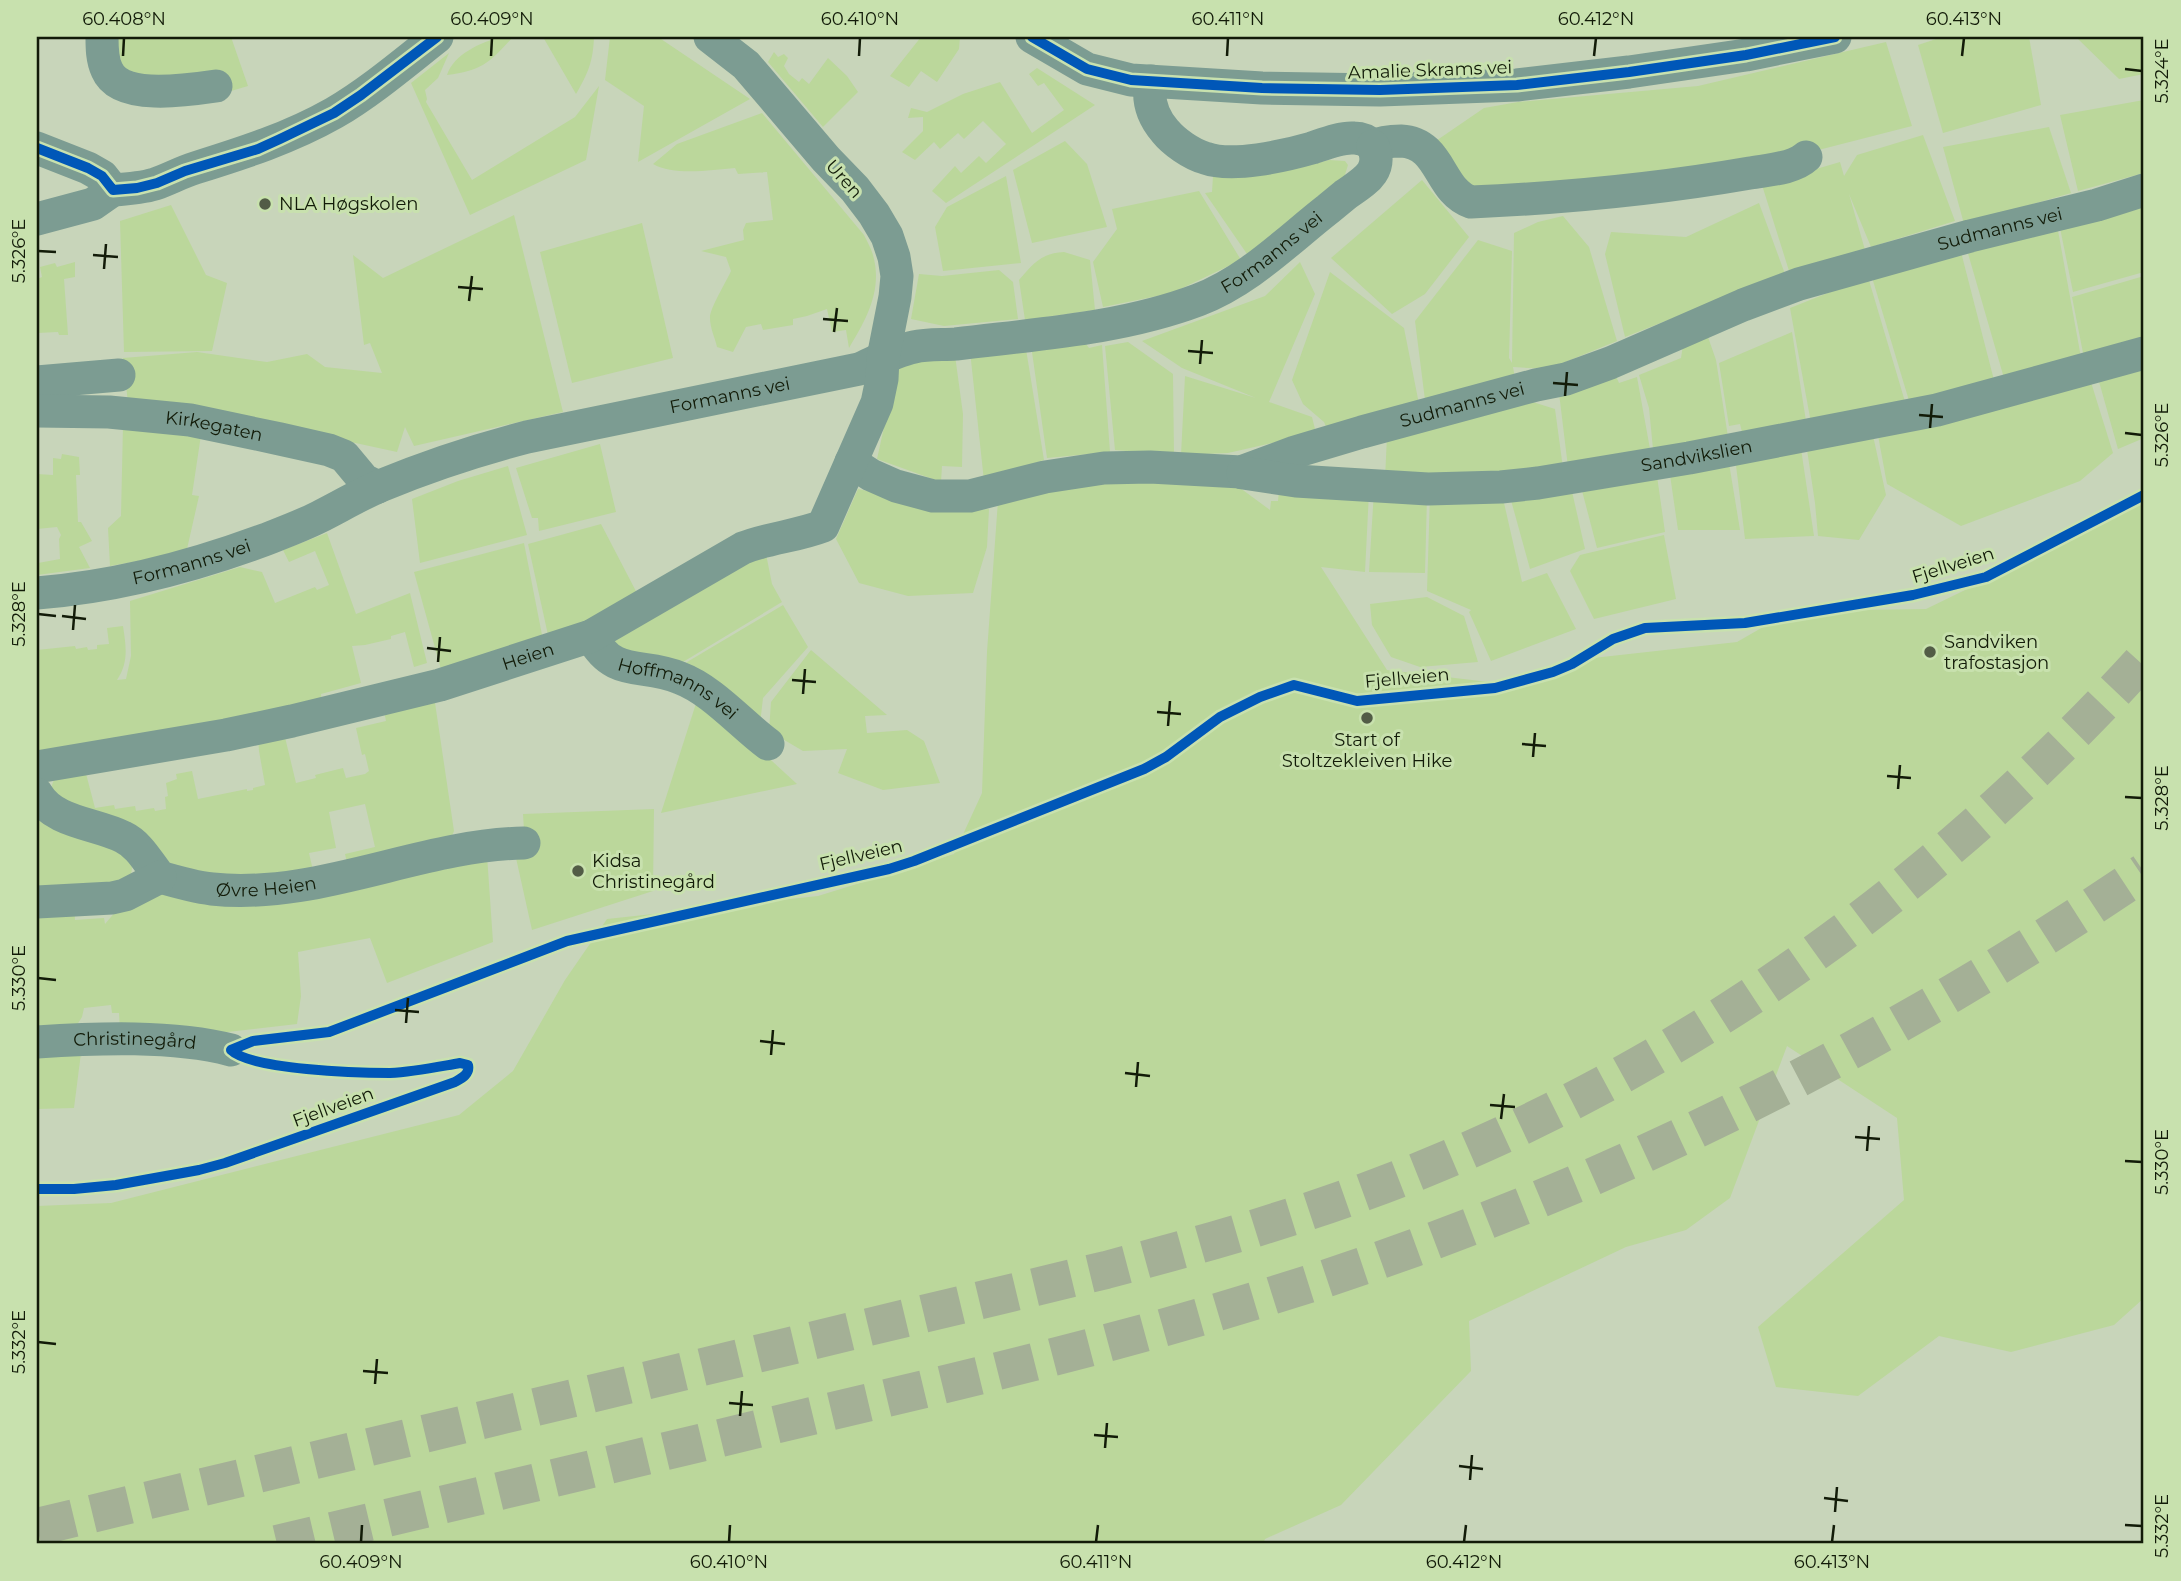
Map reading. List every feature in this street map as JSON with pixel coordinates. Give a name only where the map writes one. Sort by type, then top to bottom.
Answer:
[{"type":"street","points":[[102,37],[106,69],[119,83],[158,92],[216,86]]},
{"type":"street","points":[[37,219],[93,204],[113,190],[157,183],[185,171],[258,149],[289,135],[334,113],[437,37]]},
{"type":"street","name":"Uren","points":[[710,37],[746,65],[771,92],[826,159],[855,189],[887,236],[897,276],[883,358]]},
{"type":"street","name":"Amalie Skrams vei","points":[[1032,37],[1087,69],[1131,80],[1347,90],[1504,86],[1706,62],[1835,37]]},
{"type":"street","points":[[1151,81],[1149,102],[1161,126],[1170,137],[1206,159],[1250,160],[1303,151],[1353,138],[1368,141],[1373,146],[1378,143],[1411,142],[1427,150],[1452,189],[1471,202],[1599,193],[1714,178],[1779,168],[1803,161],[1806,157]]},
{"type":"street","name":"Formanns vei","points":[[37,593],[102,585],[200,562],[315,519],[378,487],[480,449],[527,437],[859,369],[915,347],[1126,321],[1166,311],[1200,299],[1255,268],[1371,176],[1376,167],[1373,146]]},
{"type":"street","points":[[37,148],[88,168],[102,176],[113,190]]},
{"type":"street","name":"Sudmanns vei","points":[[851,461],[871,475],[896,486],[933,496],[970,496],[1045,477],[1104,468],[1150,467],[1241,472],[1362,432],[1566,379],[1799,284],[1970,236],[2097,205],[2144,190]]},
{"type":"street","name":"Sandvikslien","points":[[1241,472],[1306,481],[1428,489],[1538,483],[1689,458],[1937,410],[2144,353]]},
{"type":"street","name":"Heien","points":[[37,767],[201,740],[440,685],[590,636],[743,548],[823,526],[877,403],[883,358]]},
{"type":"street","points":[[37,382],[119,376]]},
{"type":"street","name":"Kirkegaten","points":[[37,411],[109,412],[190,421],[280,439],[329,450],[344,457],[364,480],[378,487]]},
{"type":"street","name":"Hoffmanns vei","points":[[590,636],[603,656],[618,665],[680,677],[704,691],[768,744]]},
{"type":"street","points":[[37,794],[41,802],[58,815],[126,838],[141,852],[160,877],[125,895],[112,898],[37,902]]},
{"type":"street","name":"Øvre Heien","points":[[160,877],[213,889],[284,887],[482,845],[524,843]]},
{"type":"street","name":"Christinegård","points":[[37,1042],[110,1038],[219,1046],[231,1050]]},
{"type":"green space","points":[[110,37],[231,37],[248,86],[221,94],[127,81]]},
{"type":"green space","points":[[500,37],[513,37],[485,64],[469,71],[447,75],[462,55],[476,46]]},
{"type":"green space","points":[[543,37],[594,37],[589,67],[576,94]]},
{"type":"green space","points":[[610,37],[658,37],[750,99],[638,162],[644,106],[605,80]]},
{"type":"green space","points":[[921,37],[960,37],[959,49],[937,82],[921,71],[909,87],[890,76]]},
{"type":"green space","points":[[1942,37],[2029,37],[2041,105],[1943,133],[1918,45]]},
{"type":"green space","points":[[2076,37],[2144,37],[2144,74],[2119,79]]},
{"type":"green space","points":[[1886,42],[1912,126],[1795,156],[1471,197],[1430,145],[1484,108],[1518,102],[1698,86]]},
{"type":"green space","points":[[774,52],[778,57],[784,54],[788,58],[784,66],[789,74],[799,82],[802,78],[809,84],[828,58],[847,76],[858,92],[823,127],[768,62]]},
{"type":"green space","points":[[449,53],[438,78],[425,90],[426,102],[472,180],[575,117],[599,86],[586,160],[470,215],[411,83]]},
{"type":"green space","points":[[1037,68],[1095,105],[946,203],[932,191],[955,166],[961,173],[979,156],[986,163],[1006,144],[983,121],[964,139],[958,133],[940,149],[934,142],[915,160],[902,152],[923,131],[923,117],[908,118],[911,108],[927,112],[963,94],[1000,82],[1032,133],[1064,110],[1044,83],[1038,86],[1029,74]]},
{"type":"green space","points":[[2144,100],[2144,173],[2078,191],[2060,115]]},
{"type":"green space","points":[[762,113],[864,235],[872,252],[876,268],[874,292],[867,315],[849,348],[846,330],[832,332],[827,309],[793,319],[793,325],[763,330],[761,324],[746,327],[733,352],[717,347],[710,314],[731,271],[726,257],[701,251],[744,240],[743,230],[746,223],[773,220],[767,172],[738,174],[735,168],[682,171],[653,164],[677,144]]},
{"type":"green space","points":[[2049,127],[2071,193],[1964,224],[1943,147]]},
{"type":"green space","points":[[1923,135],[1955,221],[1871,247],[1849,194],[1865,250],[1790,274],[1762,185],[1840,162],[1844,176],[1857,155]]},
{"type":"green space","points":[[1065,141],[1087,164],[1107,227],[1032,243],[1013,170]]},
{"type":"green space","points":[[1329,160],[1345,161],[1348,165],[1343,181],[1247,254],[1205,193],[1212,192],[1213,176],[1286,171]]},
{"type":"green space","points":[[1006,176],[1021,263],[943,271],[935,227],[947,207]]},
{"type":"green space","points":[[1422,180],[1469,237],[1425,294],[1392,314],[1331,258]]},
{"type":"green space","points":[[1199,191],[1241,260],[1172,293],[1103,307],[1093,262],[1117,229],[1112,209]]},
{"type":"green space","points":[[2144,199],[2144,272],[2073,292],[2059,223]]},
{"type":"green space","points":[[1759,203],[1785,274],[1625,337],[1605,254],[1611,232],[1686,237]]},
{"type":"green space","points":[[171,205],[206,275],[227,283],[212,351],[124,352],[120,221]]},
{"type":"green space","points":[[514,215],[563,412],[414,446],[405,427],[397,452],[227,415],[128,403],[123,358],[197,352],[267,362],[307,354],[325,367],[382,373],[370,343],[364,345],[353,255],[383,278]]},
{"type":"green space","points":[[1563,216],[1589,247],[1617,341],[1548,369],[1513,367],[1515,378],[1425,400],[1415,321],[1478,240],[1512,251],[1509,358],[1512,363],[1514,233],[1538,222]]},
{"type":"green space","points":[[642,223],[673,358],[572,383],[540,252]]},
{"type":"green space","points":[[2057,225],[2082,363],[2006,385],[1967,250]]},
{"type":"green space","points":[[1064,252],[1090,260],[1095,310],[1025,320],[1019,280],[1043,257]]},
{"type":"green space","points":[[1961,252],[1995,384],[1910,404],[1871,274]]},
{"type":"green space","points":[[75,262],[75,277],[64,279],[68,335],[59,335],[58,332],[37,333],[37,279],[42,277],[40,267],[55,263],[57,267]]},
{"type":"green space","points":[[1300,262],[1315,294],[1269,402],[1312,417],[1316,433],[1228,453],[1181,455],[1185,376],[1256,398],[1182,368],[1142,341],[1265,296]]},
{"type":"green space","points":[[999,270],[1013,282],[1018,319],[944,326],[911,319],[919,274],[942,276]]},
{"type":"green space","points":[[1330,272],[1404,328],[1419,404],[1328,431],[1324,422],[1303,404],[1292,380]]},
{"type":"green space","points":[[2144,276],[2144,345],[2085,363],[2072,297]]},
{"type":"green space","points":[[1868,277],[1906,405],[1811,423],[1790,308]]},
{"type":"green space","points":[[1792,332],[1806,421],[1743,436],[1740,424],[1729,426],[1719,363]]},
{"type":"green space","points":[[1708,337],[1716,360],[1728,437],[1653,449],[1649,408],[1639,375],[1681,358],[1683,345]]},
{"type":"green space","points":[[1083,340],[1089,348],[1102,345],[1110,452],[1047,458],[1031,345]]},
{"type":"green space","points":[[1128,342],[1173,374],[1174,455],[1115,450],[1105,346]]},
{"type":"green space","points":[[1025,343],[1044,460],[984,481],[970,351]]},
{"type":"green space","points":[[954,348],[963,414],[962,467],[942,466],[941,482],[877,459],[898,364]]},
{"type":"green space","points":[[2144,362],[2144,438],[2118,449],[2098,378]]},
{"type":"green space","points":[[1614,372],[1619,383],[1637,377],[1650,449],[1568,467],[1559,393]]},
{"type":"green space","points":[[2090,379],[2113,453],[2080,481],[1961,526],[1887,484],[1877,430]]},
{"type":"green space","points":[[1523,399],[1555,409],[1563,468],[1385,479],[1387,436]]},
{"type":"green space","points":[[123,425],[201,435],[192,495],[199,496],[187,549],[110,566],[108,528],[121,516]]},
{"type":"green space","points":[[1872,431],[1886,495],[1859,540],[1818,536],[1806,443]]},
{"type":"green space","points":[[1800,442],[1814,536],[1745,539],[1735,457]]},
{"type":"green space","points":[[600,444],[616,512],[539,531],[538,518],[532,518],[516,468]]},
{"type":"green space","points":[[62,454],[79,457],[80,475],[76,475],[78,522],[81,522],[92,541],[79,547],[90,568],[37,575],[37,561],[60,559],[61,535],[57,527],[37,529],[37,474],[53,475],[53,458],[61,459]]},
{"type":"green space","points":[[1728,457],[1740,530],[1678,530],[1669,468]]},
{"type":"green space","points":[[508,466],[527,535],[420,563],[412,499]]},
{"type":"green space","points":[[1213,468],[1270,510],[1271,501],[1278,501],[1279,490],[1369,492],[1365,572],[1321,567],[1387,670],[1506,684],[1575,660],[1737,642],[1791,611],[1926,609],[2144,503],[2144,1298],[2114,1325],[2011,1352],[1939,1336],[1858,1396],[1776,1387],[1758,1327],[1904,1200],[1897,1118],[1787,1046],[1730,1198],[1686,1230],[1626,1247],[1469,1321],[1471,1371],[1341,1505],[1265,1539],[1263,1544],[37,1544],[37,1206],[111,1203],[459,1115],[513,1071],[565,980],[607,919],[818,896],[954,854],[982,793],[987,652],[999,487]]},
{"type":"green space","points":[[1656,469],[1665,532],[1597,548],[1580,483]]},
{"type":"green space","points":[[1571,487],[1585,549],[1530,569],[1509,493]]},
{"type":"green space","points":[[858,489],[964,511],[989,509],[987,547],[973,593],[908,596],[859,583],[836,539]]},
{"type":"green space","points":[[1374,491],[1427,496],[1425,573],[1369,572]]},
{"type":"green space","points":[[1502,494],[1522,582],[1547,573],[1576,629],[1491,661],[1469,612],[1471,610],[1427,591],[1430,495]]},
{"type":"green space","points":[[601,524],[639,597],[592,625],[548,635],[528,544]]},
{"type":"green space","points":[[327,533],[356,614],[410,593],[427,663],[414,667],[405,632],[391,636],[391,639],[352,646],[361,683],[321,694],[322,704],[37,754],[37,650],[75,646],[76,649],[97,649],[97,645],[109,644],[107,628],[123,626],[125,660],[117,680],[126,679],[131,656],[130,601],[240,567],[262,572],[275,603],[315,587],[317,590],[329,585],[315,551],[289,562],[283,550]]},
{"type":"green space","points":[[1664,535],[1676,599],[1594,619],[1570,571],[1580,555]]},
{"type":"green space","points":[[524,543],[543,640],[442,673],[414,572]]},
{"type":"green space","points":[[765,549],[772,584],[782,602],[678,665],[641,664],[604,639]]},
{"type":"green space","points":[[1427,597],[1464,616],[1478,662],[1420,667],[1391,657],[1372,625],[1370,604]]},
{"type":"green space","points":[[783,605],[808,647],[763,698],[760,724],[682,665]]},
{"type":"green space","points":[[811,650],[887,715],[865,716],[867,733],[907,730],[924,741],[940,783],[883,790],[838,773],[847,749],[803,751],[769,731],[771,702]]},
{"type":"green space","points":[[699,694],[797,784],[661,813]]},
{"type":"green space","points":[[434,696],[454,831],[449,842],[348,867],[345,854],[375,847],[365,804],[329,812],[336,848],[309,853],[314,875],[258,882],[178,868],[53,800],[52,785],[56,774],[84,766],[95,808],[114,805],[115,809],[135,806],[136,811],[166,809],[166,783],[177,779],[176,774],[192,771],[198,799],[253,790],[265,785],[258,736],[284,733],[296,783],[343,768],[346,778],[365,774],[369,771],[356,728],[386,721],[383,706]]},
{"type":"green space","points":[[654,809],[653,891],[532,930],[510,831],[524,830],[523,814]]},
{"type":"green space","points":[[37,816],[125,846],[132,867],[124,887],[37,892]]},
{"type":"green space","points":[[487,855],[493,942],[387,983],[370,938],[298,952],[301,996],[297,1024],[210,1034],[120,1030],[119,1013],[112,1013],[111,1005],[84,1008],[73,1031],[37,1033],[37,906],[74,904],[75,920],[104,918],[105,924],[122,904],[160,889]]},
{"type":"green space","points":[[37,1046],[81,1053],[74,1108],[37,1109]]},
{"type":"tunnel","points":[[37,1527],[1106,1270],[1300,1214],[1364,1192],[1475,1147],[1582,1096],[1686,1037],[1787,973],[1883,902],[1974,826],[2062,745],[2144,659]]},
{"type":"tunnel","points":[[277,1544],[1047,1359],[1268,1297],[1414,1248],[1605,1171],[1791,1083],[1970,982],[2058,929],[2144,872]]},
{"type":"cycle path","points":[[37,148],[88,168],[102,176],[113,190],[157,183],[185,171],[258,149],[334,113],[437,37]]},
{"type":"cycle path","points":[[1032,37],[1087,69],[1131,80],[1262,88],[1380,90],[1517,85],[1629,72],[1746,55],[1835,37]]},
{"type":"cycle path","name":"Fjellveien","points":[[37,1189],[116,1185],[225,1163],[455,1082],[468,1071],[468,1065],[460,1063],[399,1072],[332,1071],[260,1062],[242,1057],[231,1050],[253,1041],[329,1032],[567,941],[889,869],[914,861],[1144,769],[1166,757],[1220,717],[1260,697],[1294,685],[1357,701],[1495,688],[1553,672],[1572,664],[1613,639],[1645,628],[1745,623],[1913,595],[1986,577],[2144,495]]},
{"type":"place","name":"NLA Høgskolen","points":[[265,204]]},
{"type":"place","name":"Sandviken trafostasjon","points":[[1930,652]]},
{"type":"place","name":"Start of Stoltzekleiven Hike","points":[[1367,718]]},
{"type":"place","name":"Kidsa Christinegård","points":[[578,871]]}]
